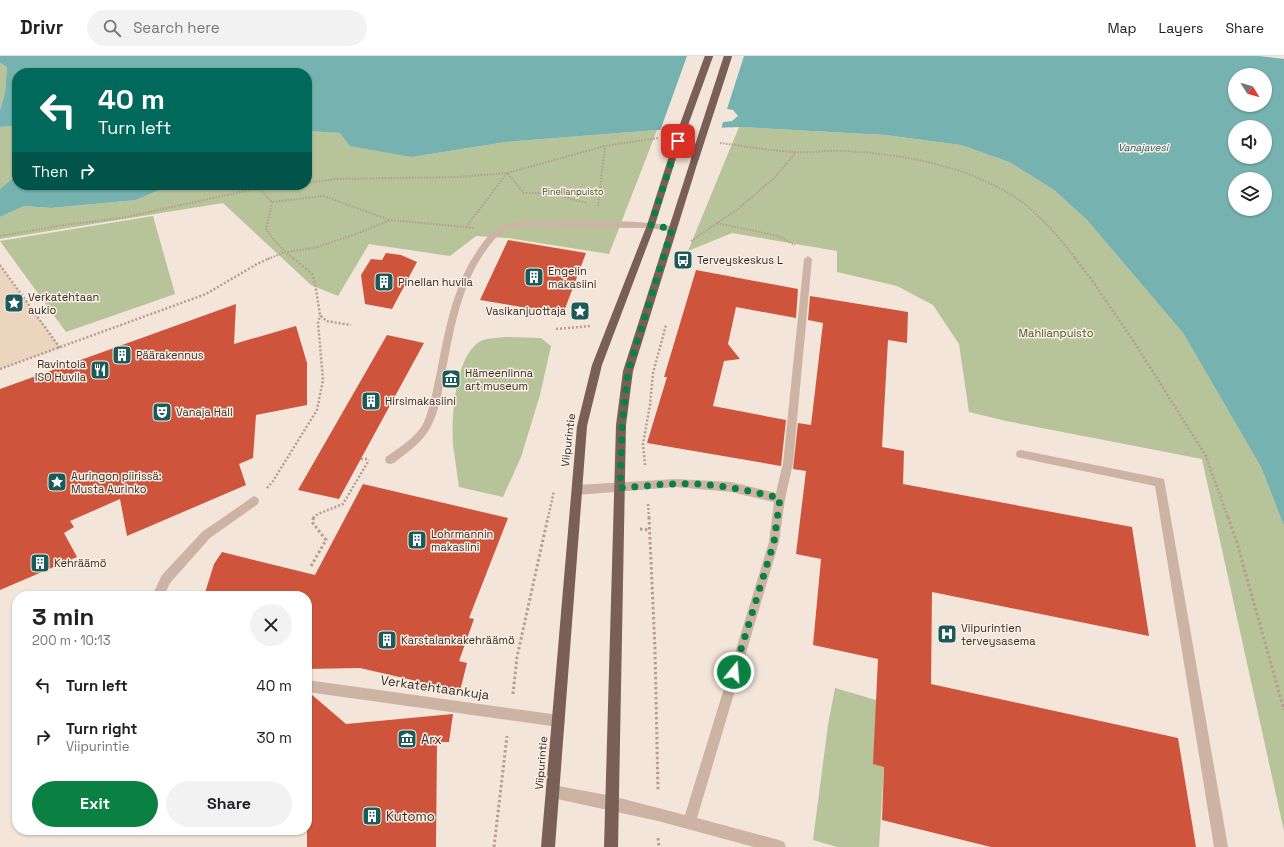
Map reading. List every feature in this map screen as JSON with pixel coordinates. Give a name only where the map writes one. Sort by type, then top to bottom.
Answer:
[{"type":"main road","name":"Viipurintie","points":[[548,847],[582,426],[597,365],[651,225],[673,155],[709,56]]},
{"type":"main road","points":[[611,847],[622,425],[628,371],[728,56]]},
{"type":"street","points":[[390,460],[410,445],[426,427],[437,395],[456,308],[472,266],[485,245],[499,230],[514,225],[534,224],[651,225],[672,229]]},
{"type":"street","points":[[689,822],[774,542],[780,498],[788,463],[808,258]]},
{"type":"street","points":[[1021,454],[1160,482],[1222,847]]},
{"type":"street","points":[[577,490],[676,484],[731,487],[780,498]]},
{"type":"street","points":[[160,591],[166,579],[206,535],[254,501]]},
{"type":"street","name":"Verkatehtaankuja","points":[[312,686],[559,721]]},
{"type":"street","points":[[553,792],[612,803],[658,814],[779,847]]},
{"type":"path","points":[[312,182],[336,179],[458,176],[507,173],[605,146],[658,137]]},
{"type":"path","points":[[718,142],[795,152],[845,151],[880,154],[907,157],[937,164],[986,182],[1014,197],[1028,207],[1061,240],[1094,283],[1134,342],[1206,456],[1237,543],[1284,710]]},
{"type":"path","points":[[605,146],[598,206],[606,224]]},
{"type":"path","points":[[687,243],[738,209],[775,177],[795,152]]},
{"type":"path","points":[[507,173],[524,193],[541,191],[561,194],[598,206]]},
{"type":"path","points":[[466,228],[486,199],[507,173]]},
{"type":"path","points":[[0,236],[64,225],[122,218],[250,190]]},
{"type":"path","points":[[261,190],[272,202]]},
{"type":"path","points":[[272,202],[324,196],[390,220],[499,230]]},
{"type":"path","points":[[272,202],[266,230],[284,252],[312,274],[315,283],[320,314],[318,323],[323,380],[317,410],[273,481]]},
{"type":"path","points":[[0,369],[206,294],[257,264],[284,252],[314,248],[356,234],[390,220]]},
{"type":"path","points":[[717,223],[778,236],[797,246],[808,258]]},
{"type":"path","points":[[0,266],[60,348]]},
{"type":"path","points":[[320,314],[326,321]]},
{"type":"path","points":[[658,814],[655,650],[647,486],[643,444],[654,373],[667,320]]},
{"type":"path","points":[[318,323],[326,321],[351,325]]},
{"type":"path","points":[[556,328],[592,326]]},
{"type":"path","points":[[311,566],[326,540],[312,522],[314,516],[328,509],[337,508],[343,504],[370,459]]},
{"type":"path","points":[[494,847],[517,657],[548,521]]},
{"type":"green space","points":[[0,63],[7,67],[5,93],[0,110]]},
{"type":"green space","points":[[12,126],[12,179],[0,189],[0,127]]},
{"type":"green space","name":"Mahlianpuisto","points":[[739,127],[885,135],[961,145],[1009,162],[1054,190],[1087,220],[1183,333],[1261,467],[1284,526],[1284,831],[1202,459],[1006,421],[969,412],[959,344],[933,305],[897,286],[837,272],[837,251],[732,233],[688,251]]},
{"type":"green space","name":"Pinellanpuisto","points":[[657,130],[609,254],[508,238],[476,236],[450,256],[369,244],[338,296],[311,285],[223,203],[0,239],[0,217],[24,206],[51,208],[136,200],[159,190],[312,190],[312,131],[340,133],[412,157],[506,142]]},
{"type":"green space","points":[[153,216],[175,294],[66,332],[0,241]]},
{"type":"green space","points":[[505,337],[541,338],[551,346],[540,395],[521,457],[503,497],[459,487],[453,445],[453,419],[457,387],[466,357],[474,347],[483,340]]},
{"type":"green space","points":[[835,688],[876,700],[884,767],[879,847],[837,847],[813,840],[828,725]]},
{"type":"shaded area","name":"Verkatehtaan aukio","points":[[0,265],[60,348],[0,369]]},
{"type":"water","name":"Vanajavesi","points":[[0,56],[1259,56],[1284,59],[1284,526],[1261,467],[1183,333],[1087,220],[1054,190],[1009,162],[961,145],[885,135],[739,127],[657,130],[506,142],[412,157],[350,146],[340,133],[312,131],[312,68],[12,68],[12,126],[0,127],[0,110],[5,93],[7,67],[0,63]]},
{"type":"water","points":[[12,179],[12,190],[159,190],[136,200],[51,208],[24,206],[0,217],[0,189]]},
{"type":"pier","points":[[687,56],[744,56],[727,109],[733,110],[738,116],[732,121],[723,122],[721,130],[660,131]]},
{"type":"building","name":"Engelin makasiini","points":[[508,240],[586,253],[563,314],[480,300]]},
{"type":"building","name":"Pinellan huvila","points":[[386,253],[401,255],[417,262],[392,309],[365,304],[361,275],[371,259],[382,260]]},
{"type":"building","points":[[696,270],[798,289],[796,318],[736,307],[728,344],[740,359],[724,361],[713,406],[786,420],[781,466],[647,443],[667,377],[664,377]]},
{"type":"building","points":[[810,296],[908,312],[907,343],[888,340],[882,447],[904,451],[903,484],[1132,527],[1149,636],[932,592],[931,684],[1178,738],[1196,847],[991,847],[882,820],[884,767],[873,764],[878,659],[813,645],[821,559],[796,554],[806,471],[793,469],[798,423],[811,425],[823,323],[808,320]]},
{"type":"building","points":[[236,304],[234,344],[296,326],[307,363],[307,405],[256,415],[253,458],[239,464],[246,485],[127,536],[120,499],[70,521],[74,527],[64,533],[77,557],[0,590],[0,389]]},
{"type":"building","name":"Hirsimakasiini","points":[[387,335],[424,343],[339,499],[298,490]]},
{"type":"building","points":[[363,484],[508,518],[469,618],[474,619],[459,661],[467,663],[460,691],[360,668],[312,669],[312,591],[206,591],[214,564],[222,552],[315,575]]},
{"type":"building","points":[[312,695],[346,724],[453,714],[449,742],[437,742],[436,847],[307,847],[307,835],[312,835]]},
{"type":"place","name":"Terveyskeskus L","points":[[683,260]]},
{"type":"place","name":"Engelin makasiini","points":[[534,277]]},
{"type":"place","name":"Pinellan huvila","points":[[384,282]]},
{"type":"place","name":"Verkatehtaan aukio","points":[[14,303]]},
{"type":"place","name":"Vasikanjuottaja","points":[[580,311]]},
{"type":"place","name":"Päärakennus","points":[[122,355]]},
{"type":"place","name":"Ravintola ISO Huvila","points":[[100,370]]},
{"type":"place","name":"Hämeenlinna art museum","points":[[451,379]]},
{"type":"place","name":"Hirsimakasiini","points":[[371,401]]},
{"type":"place","name":"Vanaja Hall","points":[[162,412]]},
{"type":"place","name":"Auringon piirissä: Musta Aurinko","points":[[57,482]]},
{"type":"place","name":"Lohrmannin makasiini","points":[[417,540]]},
{"type":"place","name":"Kehräämö","points":[[40,563]]},
{"type":"place","name":"Viipurintien terveysasema","points":[[947,634]]},
{"type":"place","name":"Karstalankakehräämö","points":[[387,640]]},
{"type":"place","name":"Arx","points":[[407,739]]},
{"type":"place","name":"Kutomo","points":[[372,816]]},
{"type":"route","points":[[678,141],[651,225],[672,229],[628,371],[622,425],[620,488],[690,484],[731,487],[780,498],[774,542],[734,672]]}]
